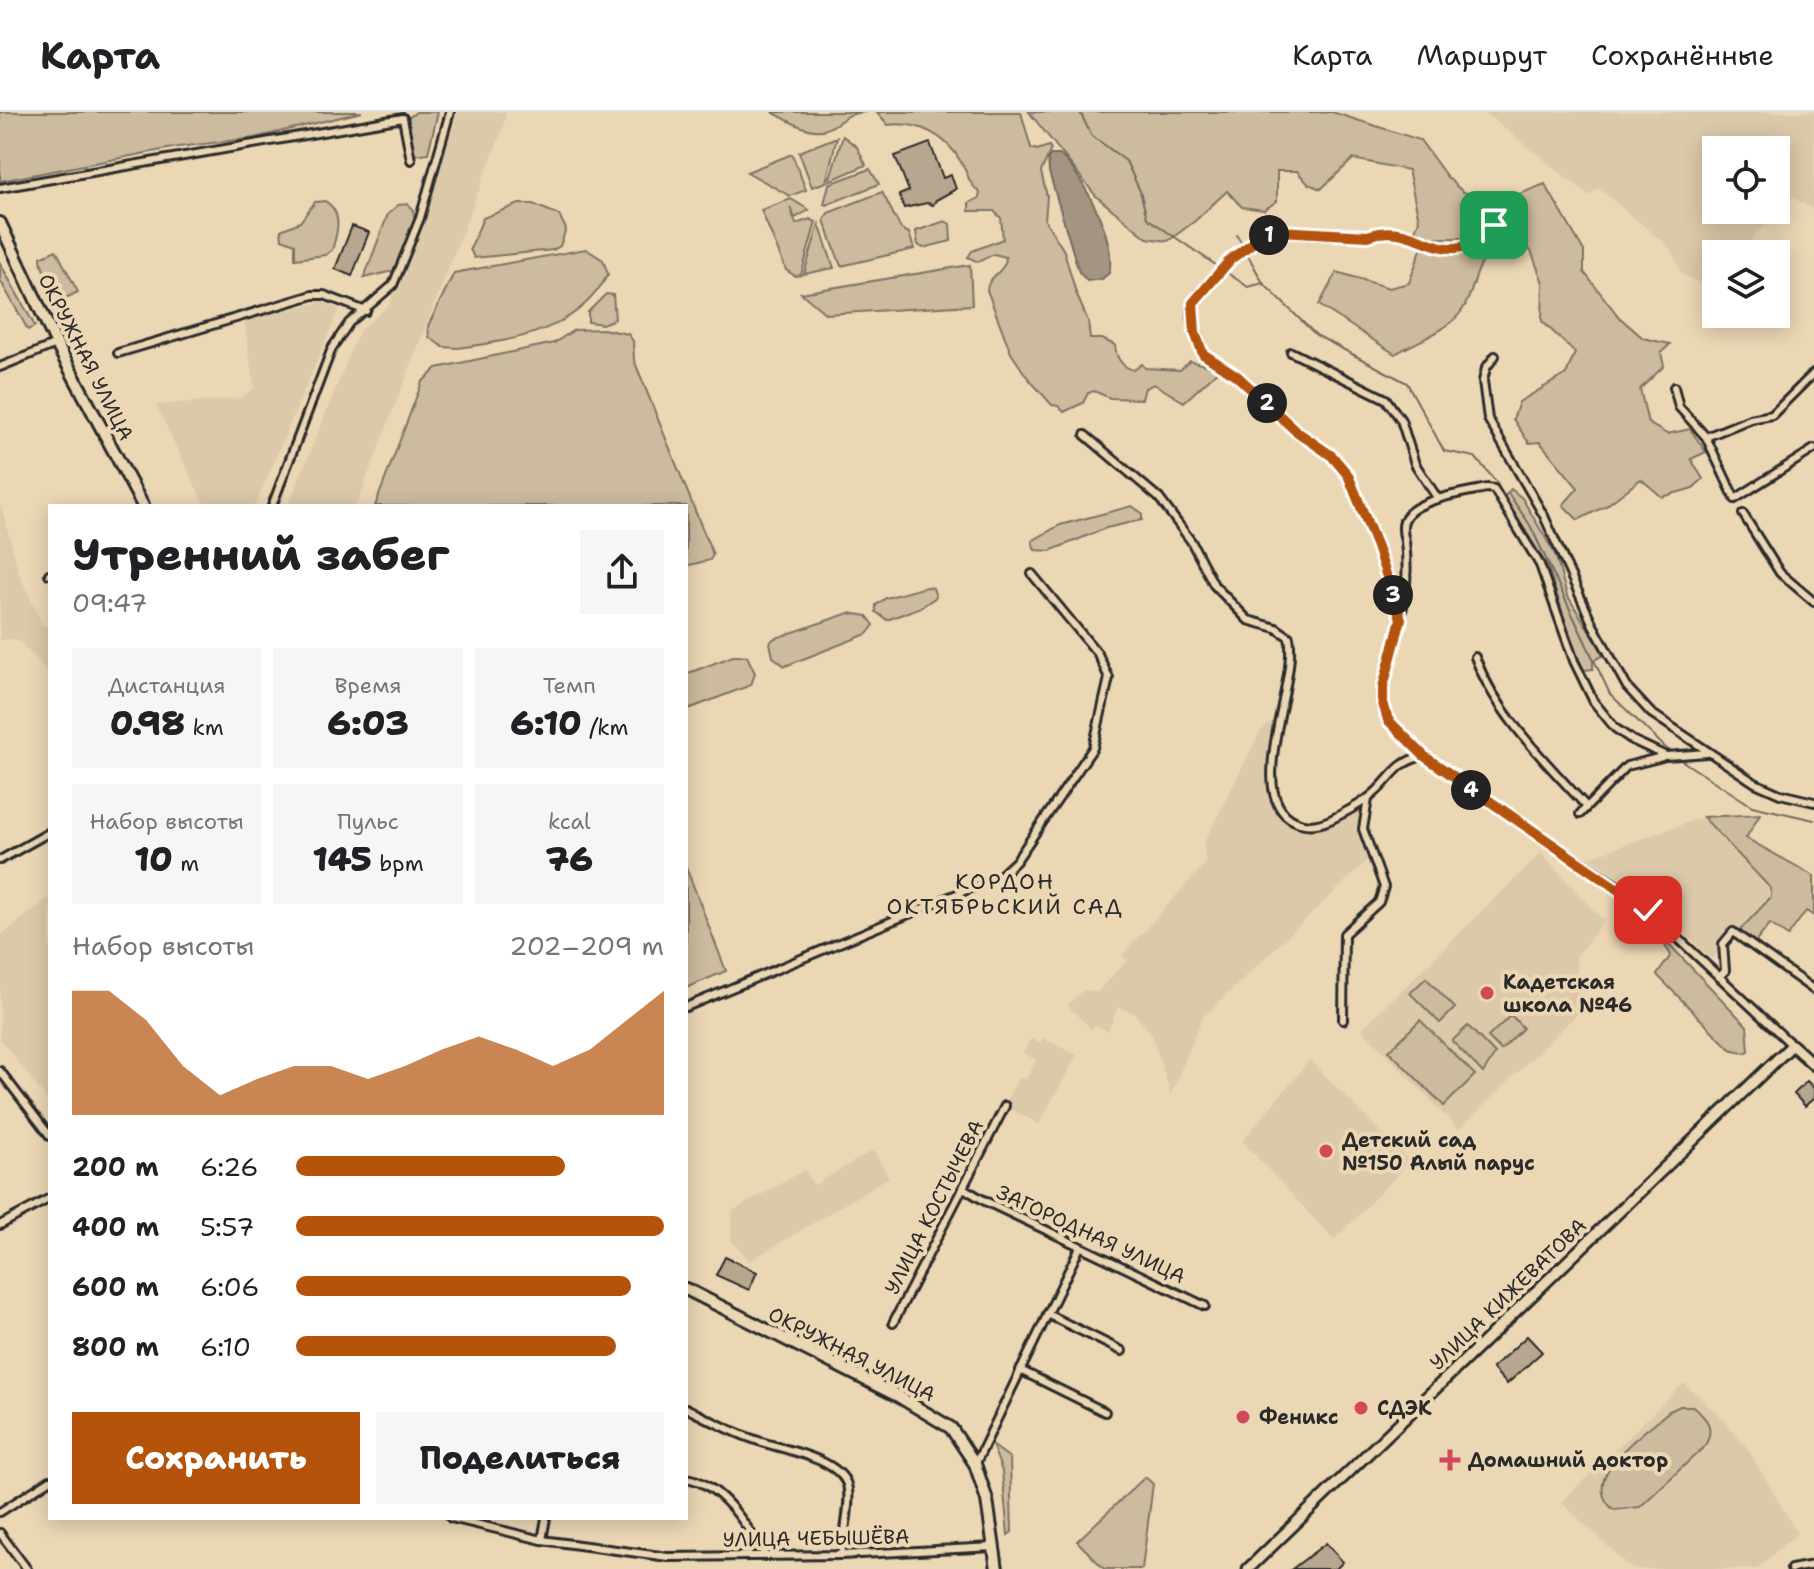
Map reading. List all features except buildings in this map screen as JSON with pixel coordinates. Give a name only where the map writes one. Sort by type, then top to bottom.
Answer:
[{"type":"main road","name":"ОКРУЖНАЯ УЛИЦА","points":[[0,223],[56,343],[142,504]]},
{"type":"main road","points":[[1792,1045],[1814,1065]]},
{"type":"main road","name":"УЛИЦА КИЖЕВАТОВА","points":[[1248,1569],[1792,1045]]},
{"type":"main road","name":"ОКРУЖНАЯ УЛИЦА","points":[[688,1290],[940,1419],[961,1438],[975,1464],[987,1500],[997,1569]]},
{"type":"street","points":[[273,504],[332,348],[349,323],[393,285],[420,218],[450,112]]},
{"type":"street","points":[[3,188],[403,118],[411,160]]},
{"type":"street","points":[[1401,619],[1348,475],[1332,456],[1296,431],[1237,376],[1203,354],[1195,333],[1193,303],[1231,259],[1258,239],[1280,231],[1407,235],[1447,249],[1466,248],[1494,225],[1499,211]]},
{"type":"street","points":[[118,353],[313,295],[324,295],[366,311]]},
{"type":"street","points":[[0,367],[56,343]]},
{"type":"street","points":[[1291,352],[1386,399],[1401,420],[1415,464],[1438,499]]},
{"type":"street","points":[[1495,356],[1486,368],[1483,381],[1488,419],[1555,536],[1605,648],[1627,687],[1651,713],[1755,783],[1780,794],[1814,802]]},
{"type":"street","points":[[1706,437],[1750,419],[1772,415],[1814,373]]},
{"type":"street","points":[[1674,387],[1679,407],[1706,437],[1735,499],[1814,449]]},
{"type":"street","points":[[1085,435],[1159,498],[1191,541],[1214,585],[1248,620],[1276,628],[1289,637],[1291,672],[1272,748],[1273,792],[1285,817],[1301,824],[1319,825],[1368,799],[1402,763],[1424,756]]},
{"type":"street","points":[[1666,756],[1623,735],[1594,702],[1574,661],[1540,565],[1498,494],[1487,488],[1438,499],[1414,509],[1406,517],[1403,527],[1407,578],[1401,619],[1383,687],[1388,720],[1424,756],[1481,797],[1633,896],[1792,1045]]},
{"type":"street","points":[[1743,514],[1780,573],[1814,602]]},
{"type":"street","points":[[688,1006],[1000,876],[1016,861],[1093,748],[1109,678],[1098,654],[1032,574]]},
{"type":"street","points":[[1475,657],[1485,684],[1499,706],[1586,806]]},
{"type":"street","points":[[1580,814],[1627,766],[1666,756],[1709,753]]},
{"type":"street","points":[[1343,1020],[1344,934],[1379,902],[1384,887],[1363,829],[1368,799]]},
{"type":"street","points":[[0,860],[48,833]]},
{"type":"street","points":[[1719,977],[1725,971],[1723,944],[1733,932],[1814,990]]},
{"type":"street","points":[[0,1071],[48,1133]]},
{"type":"street","name":"УЛИЦА КОСТЫЧЕВА","points":[[893,1323],[943,1222],[965,1189],[972,1164],[1005,1106]]},
{"type":"street","name":"ЗАГОРОДНАЯ УЛИЦА","points":[[965,1189],[1205,1306]]},
{"type":"street","points":[[0,1225],[48,1199]]},
{"type":"street","points":[[975,1464],[1080,1247]]},
{"type":"street","points":[[1047,1314],[1122,1351]]},
{"type":"street","points":[[1020,1370],[1105,1412]]},
{"type":"street","points":[[688,1409],[756,1441],[817,1460],[843,1478],[849,1496],[841,1555]]},
{"type":"street","points":[[688,1479],[705,1483],[742,1519],[765,1555]]},
{"type":"street","points":[[0,1512],[48,1481]]},
{"type":"street","name":"УЛИЦА ЧЕБЫШЁВА","points":[[459,1520],[542,1540],[668,1557],[841,1555],[994,1547]]},
{"type":"street","points":[[542,1540],[546,1520]]},
{"type":"street","points":[[0,1533],[27,1569]]},
{"type":"street","points":[[1791,1569],[1814,1565]]},
{"type":"shaded area","points":[[0,112],[362,112],[254,138],[178,147],[0,181]]},
{"type":"shaded area","points":[[416,112],[438,112],[428,153],[413,155],[407,119]]},
{"type":"shaded area","points":[[458,112],[506,112],[503,128],[357,504],[289,504],[359,331],[389,305],[422,221]]},
{"type":"shaded area","points":[[772,112],[866,112],[851,115],[826,129],[812,130]]},
{"type":"shaded area","points":[[877,112],[1021,112],[1031,148],[1037,150],[1049,146],[1051,149],[1041,172],[1047,196],[1045,220],[1064,251],[1088,321],[1090,339],[1102,339],[1115,345],[1120,361],[1134,370],[1142,364],[1145,368],[1180,370],[1190,361],[1220,369],[1184,402],[1154,384],[1145,388],[1142,399],[1110,398],[1094,391],[1088,393],[1083,403],[1064,412],[1052,405],[1011,353],[987,290],[1006,257],[994,254],[978,262],[968,257],[972,251],[1003,239],[1001,218],[994,211],[969,211],[969,203],[979,198],[980,193],[972,185],[955,152],[939,137],[910,125],[888,125]]},
{"type":"shaded area","points":[[1029,112],[1332,112],[1420,140],[1447,177],[1463,192],[1486,198],[1517,195],[1545,184],[1584,251],[1584,272],[1619,317],[1643,338],[1670,344],[1661,353],[1664,366],[1640,389],[1648,423],[1667,434],[1690,429],[1706,452],[1691,459],[1703,479],[1693,488],[1662,497],[1641,479],[1606,506],[1578,520],[1563,505],[1578,488],[1540,442],[1529,443],[1513,419],[1519,402],[1566,374],[1575,353],[1542,321],[1543,283],[1531,251],[1508,236],[1511,221],[1498,208],[1464,238],[1428,238],[1414,233],[1419,220],[1408,170],[1353,159],[1321,189],[1308,184],[1297,171],[1277,171],[1277,201],[1264,210],[1242,207],[1227,191],[1168,241],[1147,238],[1096,196]]},
{"type":"shaded area","points":[[1484,112],[1814,112],[1814,210],[1792,197],[1790,199],[1790,136],[1702,136],[1702,224],[1766,224],[1751,240],[1702,240],[1702,284],[1682,274],[1669,247],[1598,188],[1589,196]]},
{"type":"shaded area","points":[[843,136],[857,147],[866,165],[829,181]]},
{"type":"shaded area","points":[[837,137],[826,182],[812,187],[799,152]]},
{"type":"shaded area","points":[[792,154],[806,190],[790,196],[747,172]]},
{"type":"shaded area","points":[[1060,155],[1069,165],[1096,210],[1110,260],[1109,273],[1102,279],[1087,281],[1079,272],[1049,172],[1048,158]]},
{"type":"shaded area","points":[[870,169],[879,184],[824,204],[829,184]]},
{"type":"shaded area","points":[[882,192],[901,229],[909,233],[914,249],[841,266],[824,220],[828,213]]},
{"type":"shaded area","points":[[791,199],[809,210],[795,218],[790,207],[796,224],[810,219],[816,222],[801,275],[795,276],[786,270],[761,210]]},
{"type":"shaded area","points":[[325,201],[337,217],[332,250],[325,255],[295,259],[295,244],[282,239],[281,230],[300,222],[315,202]]},
{"type":"shaded area","points":[[408,204],[413,209],[415,223],[393,271],[364,278],[388,214],[398,205]]},
{"type":"shaded area","points":[[519,204],[533,204],[559,215],[566,229],[560,246],[553,250],[474,258],[470,249],[483,218]]},
{"type":"shaded area","points":[[945,221],[950,224],[951,241],[923,248],[918,245],[916,231]]},
{"type":"shaded area","points":[[819,224],[834,268],[804,274]]},
{"type":"shaded area","points":[[1423,244],[1456,251],[1482,246],[1490,252],[1481,265],[1463,309],[1432,335],[1395,354],[1319,305],[1337,272],[1389,288],[1409,283]]},
{"type":"shaded area","points":[[586,249],[603,260],[608,274],[595,293],[563,320],[523,336],[458,348],[443,347],[429,337],[428,326],[454,273]]},
{"type":"shaded area","points":[[56,250],[78,292],[66,298],[53,287],[42,263],[41,257]]},
{"type":"shaded area","points":[[0,263],[35,326],[28,330],[0,280]]},
{"type":"shaded area","points":[[970,265],[972,305],[826,314],[801,293]]},
{"type":"shaded area","points":[[606,294],[613,295],[615,319],[602,324],[588,322],[588,312]]},
{"type":"shaded area","points":[[322,302],[339,309],[256,504],[204,504],[156,405],[240,398],[254,388],[244,320]]},
{"type":"shaded area","points":[[603,329],[628,334],[633,341],[634,360],[713,555],[710,560],[688,566],[688,504],[376,504],[422,382],[437,368],[554,343],[574,330]]},
{"type":"shaded area","points":[[1511,489],[1522,498],[1555,554],[1567,595],[1601,649],[1602,656],[1593,661],[1593,669],[1584,670],[1577,657],[1548,567],[1504,497]]},
{"type":"shaded area","points":[[0,502],[19,573],[43,626],[48,626],[48,672],[17,639],[0,640]]},
{"type":"shaded area","points":[[1132,506],[1142,513],[1142,520],[1106,528],[1050,551],[1035,550],[1032,541],[1060,525]]},
{"type":"shaded area","points":[[926,587],[933,588],[936,597],[921,607],[887,620],[876,612],[876,605],[886,598]]},
{"type":"shaded area","points":[[849,613],[867,616],[874,625],[867,634],[785,666],[773,657],[770,643],[773,639]]},
{"type":"shaded area","points":[[733,656],[747,656],[755,673],[751,685],[688,709],[688,673]]},
{"type":"shaded area","points":[[1268,723],[1274,724],[1269,749],[1270,791],[1276,810],[1284,820],[1300,828],[1319,828],[1364,807],[1361,829],[1369,859],[1202,1018],[1171,1095],[1152,1035],[1135,1014],[1118,1007],[1108,1031],[1094,1025],[1092,1030],[1067,1005],[1084,990],[1097,992],[1127,961],[1122,955],[1206,863],[1203,845],[1261,730]]},
{"type":"shaded area","points":[[1760,814],[1746,838],[1814,876],[1814,916],[1806,911],[1788,936],[1770,924],[1754,944],[1741,934],[1741,929],[1771,897],[1771,889],[1703,817]]},
{"type":"shaded area","points":[[1703,817],[1772,893],[1712,959],[1640,894],[1590,857]]},
{"type":"shaded area","name":"Кадетская школа №46","points":[[1541,853],[1604,921],[1576,957],[1578,1013],[1459,1130],[1362,1029]]},
{"type":"shaded area","points":[[688,872],[726,971],[688,987]]},
{"type":"shaded area","points":[[48,899],[48,1100],[0,1039],[0,936]]},
{"type":"shaded area","points":[[1666,941],[1747,1026],[1749,1051],[1745,1053],[1730,1049],[1657,975],[1671,955],[1664,944]]},
{"type":"shaded area","points":[[1426,978],[1455,1008],[1440,1023],[1410,993]]},
{"type":"shaded area","points":[[1511,1015],[1523,1028],[1501,1050],[1488,1037]]},
{"type":"shaded area","points":[[1420,1020],[1475,1075],[1444,1106],[1389,1051]]},
{"type":"shaded area","points":[[1468,1026],[1495,1054],[1483,1073],[1452,1041]]},
{"type":"shaded area","points":[[1031,1038],[1040,1043],[1043,1038],[1077,1055],[1039,1124],[1009,1108],[1011,1103],[1006,1101],[1019,1077],[1026,1080],[1036,1060],[1023,1053]]},
{"type":"shaded area","name":"Детский сад №150 Алый парус","points":[[1310,1060],[1410,1162],[1334,1240],[1242,1141]]},
{"type":"shaded area","points":[[873,1150],[889,1177],[750,1261],[731,1240],[732,1211],[805,1170],[814,1185]]},
{"type":"shaded area","points":[[1684,1383],[1725,1421],[1748,1449],[1797,1533],[1757,1569],[1632,1569],[1561,1502]]},
{"type":"shaded area","points":[[1680,1406],[1693,1406],[1706,1420],[1710,1429],[1705,1446],[1640,1507],[1614,1510],[1604,1497],[1603,1484],[1608,1470],[1631,1443],[1669,1411]]},
{"type":"shaded area","points":[[992,1445],[1010,1458],[1012,1532],[1008,1535],[1002,1471]]},
{"type":"shaded area","points":[[1145,1477],[1153,1484],[1142,1569],[1104,1569],[1077,1541]]},
{"type":"waterway","points":[[1080,112],[1091,135],[1126,161],[1140,191],[1147,218],[1248,287],[1263,283],[1316,335],[1407,383],[1444,451],[1475,457],[1498,484]]},
{"type":"waterway","points":[[1237,235],[1263,283]]},
{"type":"waterway","points":[[1508,493],[1530,525],[1610,694],[1671,753]]},
{"type":"waterway","points":[[1676,757],[1752,806],[1814,820]]},
{"type":"place","name":"Кадетская школа №46","points":[[1487,993]]},
{"type":"place","name":"Детский сад №150 Алый парус","points":[[1326,1151]]},
{"type":"place","name":"СДЭК","points":[[1361,1408]]},
{"type":"place","name":"Феникс","points":[[1243,1417]]},
{"type":"place","name":"Домашний доктор","points":[[1450,1460]]},
{"type":"district","name":"КОРДОН ОКТЯБРЬСКИЙ САД","points":[[1005,894]]},
{"type":"route","points":[[1494,225],[1482,238],[1466,248],[1447,249],[1407,235],[1280,231],[1258,239],[1231,259],[1200,293],[1193,303],[1195,333],[1203,354],[1237,376],[1296,431],[1332,456],[1348,475],[1401,619],[1383,687],[1384,711],[1388,720],[1424,756],[1579,863],[1633,896],[1648,910]]}]
